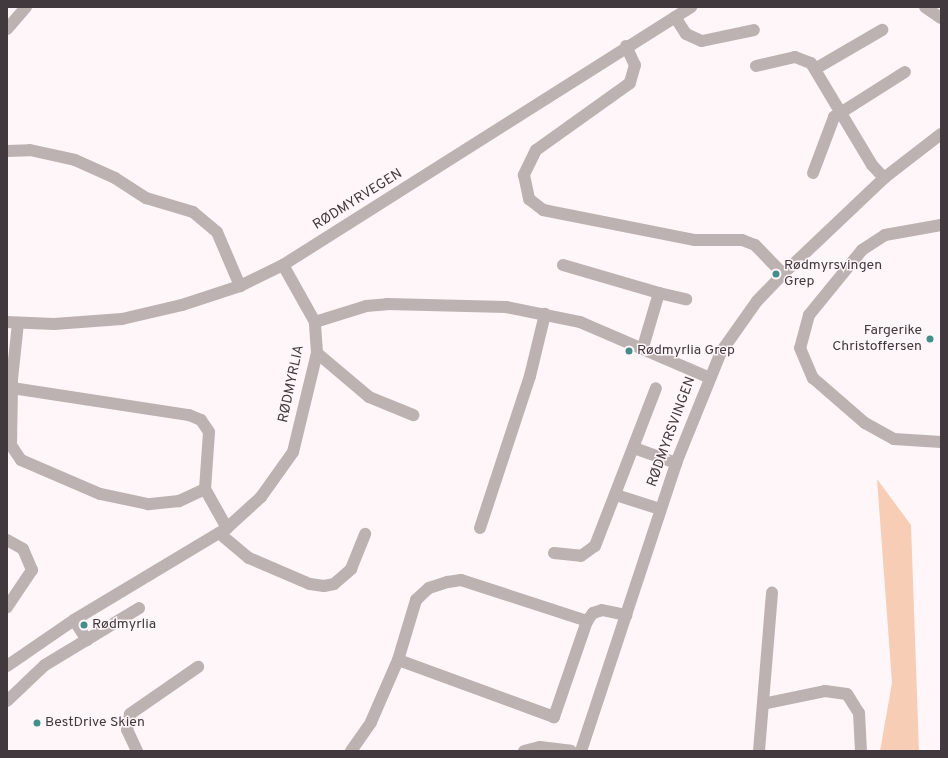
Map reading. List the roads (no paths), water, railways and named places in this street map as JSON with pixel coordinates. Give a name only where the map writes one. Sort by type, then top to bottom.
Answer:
[{"type":"street","points":[[7,29],[26,7]]},
{"type":"street","name":"RØDMYRVEGEN","points":[[12,322],[122,319],[182,306],[240,286],[283,265],[626,46],[691,7]]},
{"type":"street","points":[[925,7],[941,18]]},
{"type":"street","points":[[675,17],[686,34],[702,41],[754,30]]},
{"type":"street","points":[[815,69],[882,30]]},
{"type":"street","points":[[626,46],[635,65],[630,83],[536,150],[524,175],[529,198],[536,207],[550,212],[695,240],[742,240],[755,245],[783,274]]},
{"type":"street","points":[[756,66],[795,57],[811,63],[840,111],[884,178]]},
{"type":"street","points":[[813,173],[830,124],[840,111],[906,72]]},
{"type":"street","name":"RØDMYRSVINGEN","points":[[582,751],[660,509],[708,377],[739,326],[783,274],[884,178],[941,134]]},
{"type":"street","points":[[7,151],[30,150],[75,160],[115,178],[146,198],[193,212],[217,232],[240,286]]},
{"type":"street","points":[[941,225],[885,235],[862,250],[809,315],[800,348],[813,378],[864,423],[894,439],[941,442]]},
{"type":"street","name":"RØDMYRLIA","points":[[7,666],[74,620],[223,531],[261,497],[293,452],[317,353],[315,322],[283,265]]},
{"type":"street","points":[[563,265],[659,293],[686,299]]},
{"type":"street","points":[[643,347],[659,293]]},
{"type":"street","points":[[315,322],[366,306],[387,304],[470,304],[545,314],[580,322],[643,347],[708,377]]},
{"type":"street","points":[[480,528],[530,376],[545,314]]},
{"type":"street","points":[[12,322],[10,388],[11,451],[27,463],[119,499],[148,504],[179,501],[205,489]]},
{"type":"street","points":[[317,353],[369,398],[413,415]]},
{"type":"street","points":[[10,388],[201,420],[209,432],[205,489],[223,531],[249,558],[310,584],[324,586],[334,584],[351,569],[365,534]]},
{"type":"street","points":[[554,553],[581,556],[588,553],[602,533],[656,388]]},
{"type":"street","points":[[634,448],[676,463]]},
{"type":"street","points":[[616,495],[660,509]]},
{"type":"street","points":[[7,540],[23,549],[32,570],[7,607]]},
{"type":"street","points":[[351,751],[371,722],[398,660],[416,600],[429,588],[448,582],[462,580],[586,621]]},
{"type":"street","points":[[759,751],[772,593]]},
{"type":"street","points":[[7,701],[45,665],[139,608]]},
{"type":"street","points":[[398,660],[554,717],[586,621],[592,613],[602,610],[626,615]]},
{"type":"street","points":[[74,620],[87,640]]},
{"type":"street","points":[[137,751],[127,730],[130,714],[198,667]]},
{"type":"street","points":[[763,704],[825,691],[847,694],[859,714],[861,751]]},
{"type":"street","points":[[524,751],[540,747],[571,751]]},
{"type":"place","name":"Rødmyrsvingen Grep","points":[[776,274]]},
{"type":"place","name":"Fargerike Christoffersen","points":[[930,339]]},
{"type":"place","name":"Rødmyrlia Grep","points":[[629,351]]},
{"type":"place","name":"Rødmyrlia","points":[[84,625]]},
{"type":"place","name":"BestDrive Skien","points":[[37,723]]}]
